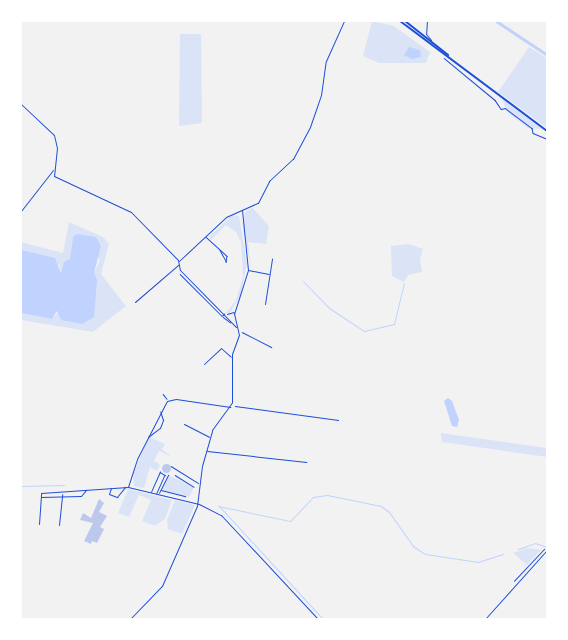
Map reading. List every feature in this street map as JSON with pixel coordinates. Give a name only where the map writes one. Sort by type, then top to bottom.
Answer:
[{"type":"main road","points":[[400,21],[547,131]]},
{"type":"main road","points":[[405,21],[457,63]]},
{"type":"street","points":[[135,302],[178,265],[179,261],[226,217],[260,201],[269,181],[296,153],[314,114],[326,61],[344,21]]},
{"type":"street","points":[[427,21],[426,31],[431,41]]},
{"type":"street","points":[[21,104],[54,135],[56,150],[53,169],[54,176],[72,186],[128,210],[179,261]]},
{"type":"street","points":[[21,211],[53,169]]},
{"type":"street","points":[[234,318],[245,287],[248,270],[242,210]]},
{"type":"street","points":[[206,237],[220,251]]},
{"type":"street","points":[[265,304],[272,259]]},
{"type":"street","points":[[178,265],[195,290],[229,323],[234,318]]},
{"type":"street","points":[[248,270],[270,274]]},
{"type":"street","points":[[180,274],[198,287],[238,330]]},
{"type":"street","points":[[195,290],[198,287]]},
{"type":"street","points":[[231,315],[235,312]]},
{"type":"street","points":[[130,619],[160,589],[197,503],[199,484],[210,437],[217,421],[230,406],[232,357],[238,330],[231,315],[225,314],[222,316]]},
{"type":"street","points":[[204,364],[221,348],[232,357]]},
{"type":"street","points":[[163,394],[168,400],[230,406]]},
{"type":"street","points":[[111,488],[109,494],[116,497],[127,487],[160,410],[168,400]]},
{"type":"street","points":[[147,438],[160,428],[163,420],[160,410]]},
{"type":"street","points":[[184,424],[210,437]]},
{"type":"street","points":[[206,450],[306,462]]},
{"type":"street","points":[[171,466],[199,484]]},
{"type":"street","points":[[151,492],[160,472],[165,475],[158,493]]},
{"type":"street","points":[[158,493],[168,475]]},
{"type":"street","points":[[175,475],[194,486]]},
{"type":"street","points":[[38,524],[41,493],[127,487],[197,503],[221,515],[318,619]]},
{"type":"street","points":[[41,497],[81,496],[87,489]]},
{"type":"street","points":[[161,490],[185,496]]},
{"type":"street","points":[[59,525],[62,492]]},
{"type":"street","points":[[485,619],[546,550]]},
{"type":"path","points":[[444,58],[496,100],[501,109],[505,108],[532,128],[533,133],[547,139]]},
{"type":"path","points":[[238,330],[271,347]]},
{"type":"path","points":[[230,406],[338,420]]},
{"type":"shaded area","points":[[372,21],[394,26],[430,52],[426,63],[379,63],[363,56]]},
{"type":"shaded area","points":[[180,34],[201,34],[202,123],[179,126]]},
{"type":"shaded area","points":[[529,47],[547,58],[547,128],[498,92]]},
{"type":"shaded area","points":[[502,99],[542,129],[528,128],[507,112]]},
{"type":"shaded area","points":[[252,207],[269,226],[266,244],[248,242],[251,268],[242,223],[245,213]]},
{"type":"shaded area","points":[[232,215],[239,216],[247,263],[241,294],[229,314],[226,313],[236,300],[243,277],[241,242],[236,232],[226,225],[211,240],[209,237]]},
{"type":"shaded area","points":[[69,222],[103,237],[109,244],[101,274],[126,306],[93,332],[21,320],[21,313],[52,319],[94,273],[100,260],[73,237],[70,260],[62,273],[58,264],[21,250],[21,242],[63,253]]},
{"type":"shaded area","points":[[409,244],[423,249],[420,259],[422,272],[408,275],[404,282],[392,276],[391,246]]},
{"type":"shaded area","points":[[441,433],[547,448],[547,457],[442,442]]},
{"type":"shaded area","points":[[149,437],[165,444],[162,449],[172,457],[159,451],[154,461],[160,464],[157,471],[150,467],[144,488],[134,486],[133,474]]},
{"type":"shaded area","points":[[168,475],[194,487],[189,497],[161,490]]},
{"type":"shaded area","points":[[128,489],[172,500],[165,519],[155,526],[142,521],[151,500],[139,495],[129,517],[118,513]]},
{"type":"shaded area","points":[[175,500],[195,505],[182,534],[168,529],[167,520]]},
{"type":"shaded area","points":[[526,548],[541,550],[527,565],[513,553]]},
{"type":"water","points":[[409,47],[420,50],[421,57],[412,59],[404,55]]},
{"type":"water","points":[[77,234],[96,237],[101,246],[94,273],[97,280],[94,317],[82,324],[61,320],[57,311],[52,319],[21,313],[21,250],[55,258],[61,273],[64,262],[70,259],[73,237]]},
{"type":"water","points":[[448,398],[452,401],[459,420],[457,427],[452,426],[444,401]]},
{"type":"building","points":[[166,464],[170,468],[166,472],[162,468]]},
{"type":"building","points":[[99,499],[104,503],[99,512],[107,516],[100,527],[104,529],[97,543],[92,541],[91,544],[84,541],[93,523],[80,520],[83,513],[91,518]]},
{"type":"waterway","points":[[496,21],[547,55]]},
{"type":"waterway","points":[[303,281],[329,308],[364,331],[394,324],[404,283]]},
{"type":"waterway","points":[[21,486],[64,485]]},
{"type":"waterway","points":[[218,506],[290,521],[313,497],[327,495],[381,506],[389,512],[413,546],[425,554],[478,562],[503,554]]},
{"type":"waterway","points":[[219,506],[323,619]]},
{"type":"waterway","points":[[518,549],[535,543],[547,547]]}]
